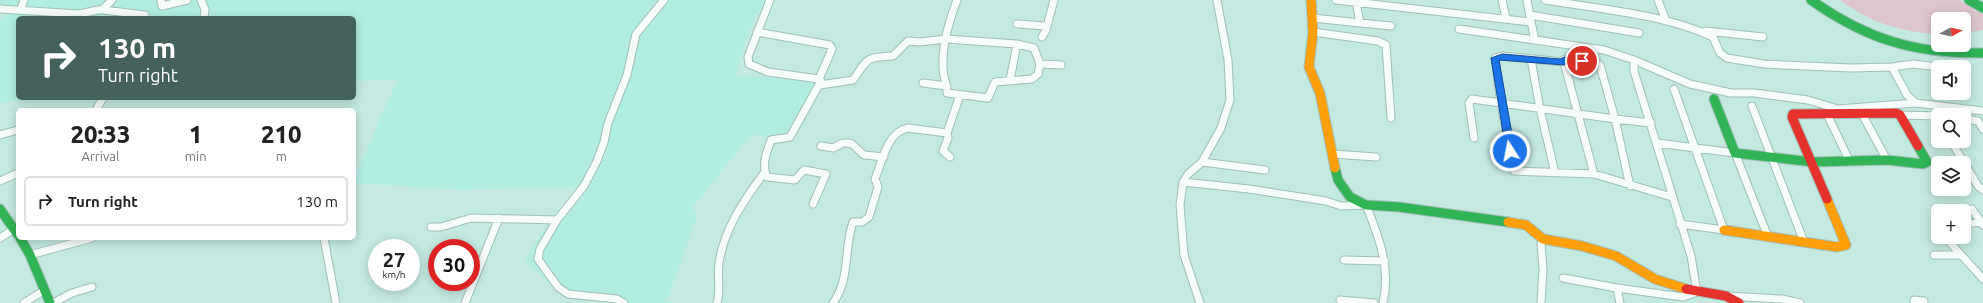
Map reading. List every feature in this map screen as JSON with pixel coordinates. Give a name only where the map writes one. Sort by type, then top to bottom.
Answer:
[{"type":"main road","points":[[1311,0],[1313,32],[1309,67],[1320,93],[1338,180],[1348,195],[1366,205],[1399,207],[1526,225],[1543,239],[1582,246],[1616,256],[1655,280],[1697,292],[1726,296],[1739,303]]},
{"type":"main road","points":[[1811,0],[1820,8],[1843,22],[1869,35],[1905,46],[1944,54],[1964,55],[1983,53]]},
{"type":"main road","points":[[1820,0],[1849,19],[1872,31],[1904,41],[1940,47],[1958,48],[1983,45]]},
{"type":"main road","points":[[1969,0],[1983,8]]},
{"type":"main road","points":[[1714,99],[1735,153],[1813,162],[1887,160],[1923,164],[1927,162],[1900,115],[1892,112],[1862,114],[1793,114],[1792,117],[1813,162],[1846,245],[1837,247],[1724,230]]},
{"type":"main road","points":[[0,209],[16,232]]},
{"type":"main road","points":[[21,240],[30,255],[50,303]]},
{"type":"street","points":[[22,9],[24,0]]},
{"type":"street","points":[[104,10],[112,0]]},
{"type":"street","points":[[161,0],[162,6],[187,0]]},
{"type":"street","points":[[201,0],[205,9],[204,16]]},
{"type":"street","points":[[624,303],[617,299],[568,294],[558,287],[538,259],[540,249],[557,220],[584,186],[597,162],[604,142],[608,123],[627,75],[636,34],[664,0]]},
{"type":"street","points":[[770,0],[748,57],[749,64],[768,72],[820,82],[853,80],[865,62],[872,57],[893,56],[908,41],[920,42],[946,39],[1017,44],[1034,48],[1040,64],[1038,74],[1032,79],[995,82],[988,98],[960,96],[947,93],[943,70],[946,39],[952,14],[958,0]]},
{"type":"street","points":[[1042,37],[1054,0]]},
{"type":"street","points":[[1200,303],[1184,255],[1180,205],[1183,182],[1188,174],[1202,162],[1221,128],[1230,100],[1228,60],[1217,0]]},
{"type":"street","points":[[1336,0],[1531,22]]},
{"type":"street","points":[[1502,0],[1506,18]]},
{"type":"street","points":[[1527,0],[1534,40]]},
{"type":"street","points":[[1545,0],[1666,22],[1700,31],[1763,36]]},
{"type":"street","points":[[1658,0],[1666,22]]},
{"type":"street","points":[[1359,2],[1360,23]]},
{"type":"street","points":[[0,9],[22,9],[71,14],[104,10],[145,15]]},
{"type":"street","points":[[1530,15],[1639,33]]},
{"type":"street","points":[[1313,18],[1391,26]]},
{"type":"street","points":[[1016,24],[1046,26]]},
{"type":"street","points":[[1459,29],[1604,50],[1634,60],[1690,84],[1731,93],[1754,93],[1808,100],[1838,109],[1916,103],[1983,111]]},
{"type":"street","points":[[1700,31],[1712,37],[1720,53],[1727,58],[1764,64],[1851,68],[1892,67],[1913,64],[1931,66]]},
{"type":"street","points":[[717,303],[720,291],[719,265],[726,234],[743,201],[764,173],[766,155],[771,140],[790,137],[820,82],[832,47],[818,42],[757,32]]},
{"type":"street","points":[[1313,32],[1378,41],[1386,44],[1392,118]]},
{"type":"street","points":[[1010,80],[1017,44]]},
{"type":"street","points":[[1564,62],[1502,56],[1495,58],[1501,104],[1514,171],[1594,174],[1630,186],[1672,197]]},
{"type":"street","points":[[1531,58],[1540,109],[1555,173]]},
{"type":"street","points":[[1564,62],[1563,60],[1567,59],[1597,63],[1600,65],[1615,119],[1630,186]]},
{"type":"street","points":[[1564,62],[1594,174]]},
{"type":"street","points":[[1040,64],[1060,65]]},
{"type":"street","points":[[1892,67],[1907,95],[1916,103]]},
{"type":"street","points":[[1563,278],[1617,288],[1684,297],[1697,292],[1696,272],[1680,224],[1634,68]]},
{"type":"street","points":[[923,83],[947,86]]},
{"type":"street","points":[[1674,89],[1724,230],[1680,224]]},
{"type":"street","points":[[950,157],[943,151],[948,137],[947,133],[960,96]]},
{"type":"street","points":[[1474,138],[1469,103],[1470,101],[1476,100],[1651,123]]},
{"type":"street","points":[[1752,106],[1804,242]]},
{"type":"street","points":[[1827,114],[1850,162]]},
{"type":"street","points":[[1862,114],[1887,160]]},
{"type":"street","points":[[1900,115],[1931,117]]},
{"type":"street","points":[[1971,120],[1981,121],[1983,129]]},
{"type":"street","points":[[833,303],[838,293],[845,268],[850,229],[854,222],[862,222],[869,217],[878,187],[875,179],[892,138],[903,129],[908,128],[947,133]]},
{"type":"street","points":[[0,135],[16,131]]},
{"type":"street","points":[[821,146],[833,148],[844,142],[852,144],[864,155],[884,157]]},
{"type":"street","points":[[1657,143],[1735,153],[1768,237]]},
{"type":"street","points":[[1955,148],[1978,186],[1983,190]]},
{"type":"street","points":[[1333,154],[1376,157]]},
{"type":"street","points":[[1202,162],[1265,170]]},
{"type":"street","points":[[764,173],[767,177],[794,180],[801,175],[804,170],[826,174],[813,204]]},
{"type":"street","points":[[0,181],[16,174]]},
{"type":"street","points":[[1183,182],[1249,189],[1326,201],[1341,206],[1366,205],[1381,243],[1385,261],[1387,292],[1383,303]]},
{"type":"street","points":[[1972,209],[1982,224]]},
{"type":"street","points":[[431,227],[441,227],[464,218],[557,220]]},
{"type":"street","points":[[465,303],[499,218]]},
{"type":"street","points":[[1971,224],[1982,224]]},
{"type":"street","points":[[0,238],[16,232]]},
{"type":"street","points":[[1541,303],[1543,270],[1541,244],[1543,239]]},
{"type":"street","points":[[30,255],[85,240]]},
{"type":"street","points":[[324,240],[336,303]]},
{"type":"street","points":[[1950,244],[1983,280]]},
{"type":"street","points":[[1934,255],[1960,255]]},
{"type":"street","points":[[1344,260],[1385,261]]},
{"type":"street","points":[[53,303],[72,293],[92,287]]},
{"type":"street","points":[[1617,288],[1620,303]]},
{"type":"street","points":[[24,303],[44,290]]},
{"type":"street","points":[[1726,296],[1782,299],[1800,303]]},
{"type":"street","points":[[1340,300],[1374,303]]},
{"type":"shaded area","points":[[0,0],[765,0],[746,38],[736,76],[817,81],[784,137],[751,135],[693,207],[697,217],[667,301],[676,303],[608,303],[559,294],[525,260],[542,232],[580,187],[459,190],[356,183],[356,174],[397,80],[356,81],[356,16],[16,16],[16,100],[27,100],[0,103],[0,20],[12,11],[0,11]]},
{"type":"shaded area","points":[[1840,0],[1959,0],[1983,14],[1983,30],[1971,32],[1971,12],[1931,12],[1931,34],[1911,31],[1886,25],[1863,15]]},
{"type":"traffic: fast","points":[[1811,0],[1851,26],[1892,43],[1936,52],[1983,53]]},
{"type":"traffic: fast","points":[[1969,0],[1983,8]]},
{"type":"traffic: fast","points":[[1714,99],[1735,153],[1813,162],[1887,160],[1923,164],[1927,162],[1918,146]]},
{"type":"traffic: fast","points":[[1335,168],[1338,180],[1350,197],[1366,205],[1399,207],[1508,222]]},
{"type":"traffic: fast","points":[[0,209],[16,232]]},
{"type":"traffic: fast","points":[[21,240],[30,255],[50,303]]},
{"type":"traffic: slow","points":[[1311,0],[1313,32],[1309,67],[1320,93],[1335,168]]},
{"type":"traffic: slow","points":[[1724,230],[1837,247],[1846,245],[1827,199]]},
{"type":"traffic: slow","points":[[1508,222],[1526,225],[1543,239],[1582,246],[1616,256],[1655,279],[1686,289]]},
{"type":"traffic: jam","points":[[1827,199],[1792,117],[1793,114],[1896,113],[1900,115],[1918,146]]},
{"type":"traffic: jam","points":[[1686,289],[1726,296],[1739,303]]},
{"type":"route","points":[[1510,151],[1501,104],[1495,58],[1502,56],[1564,62],[1563,60],[1567,59],[1582,61]]}]
